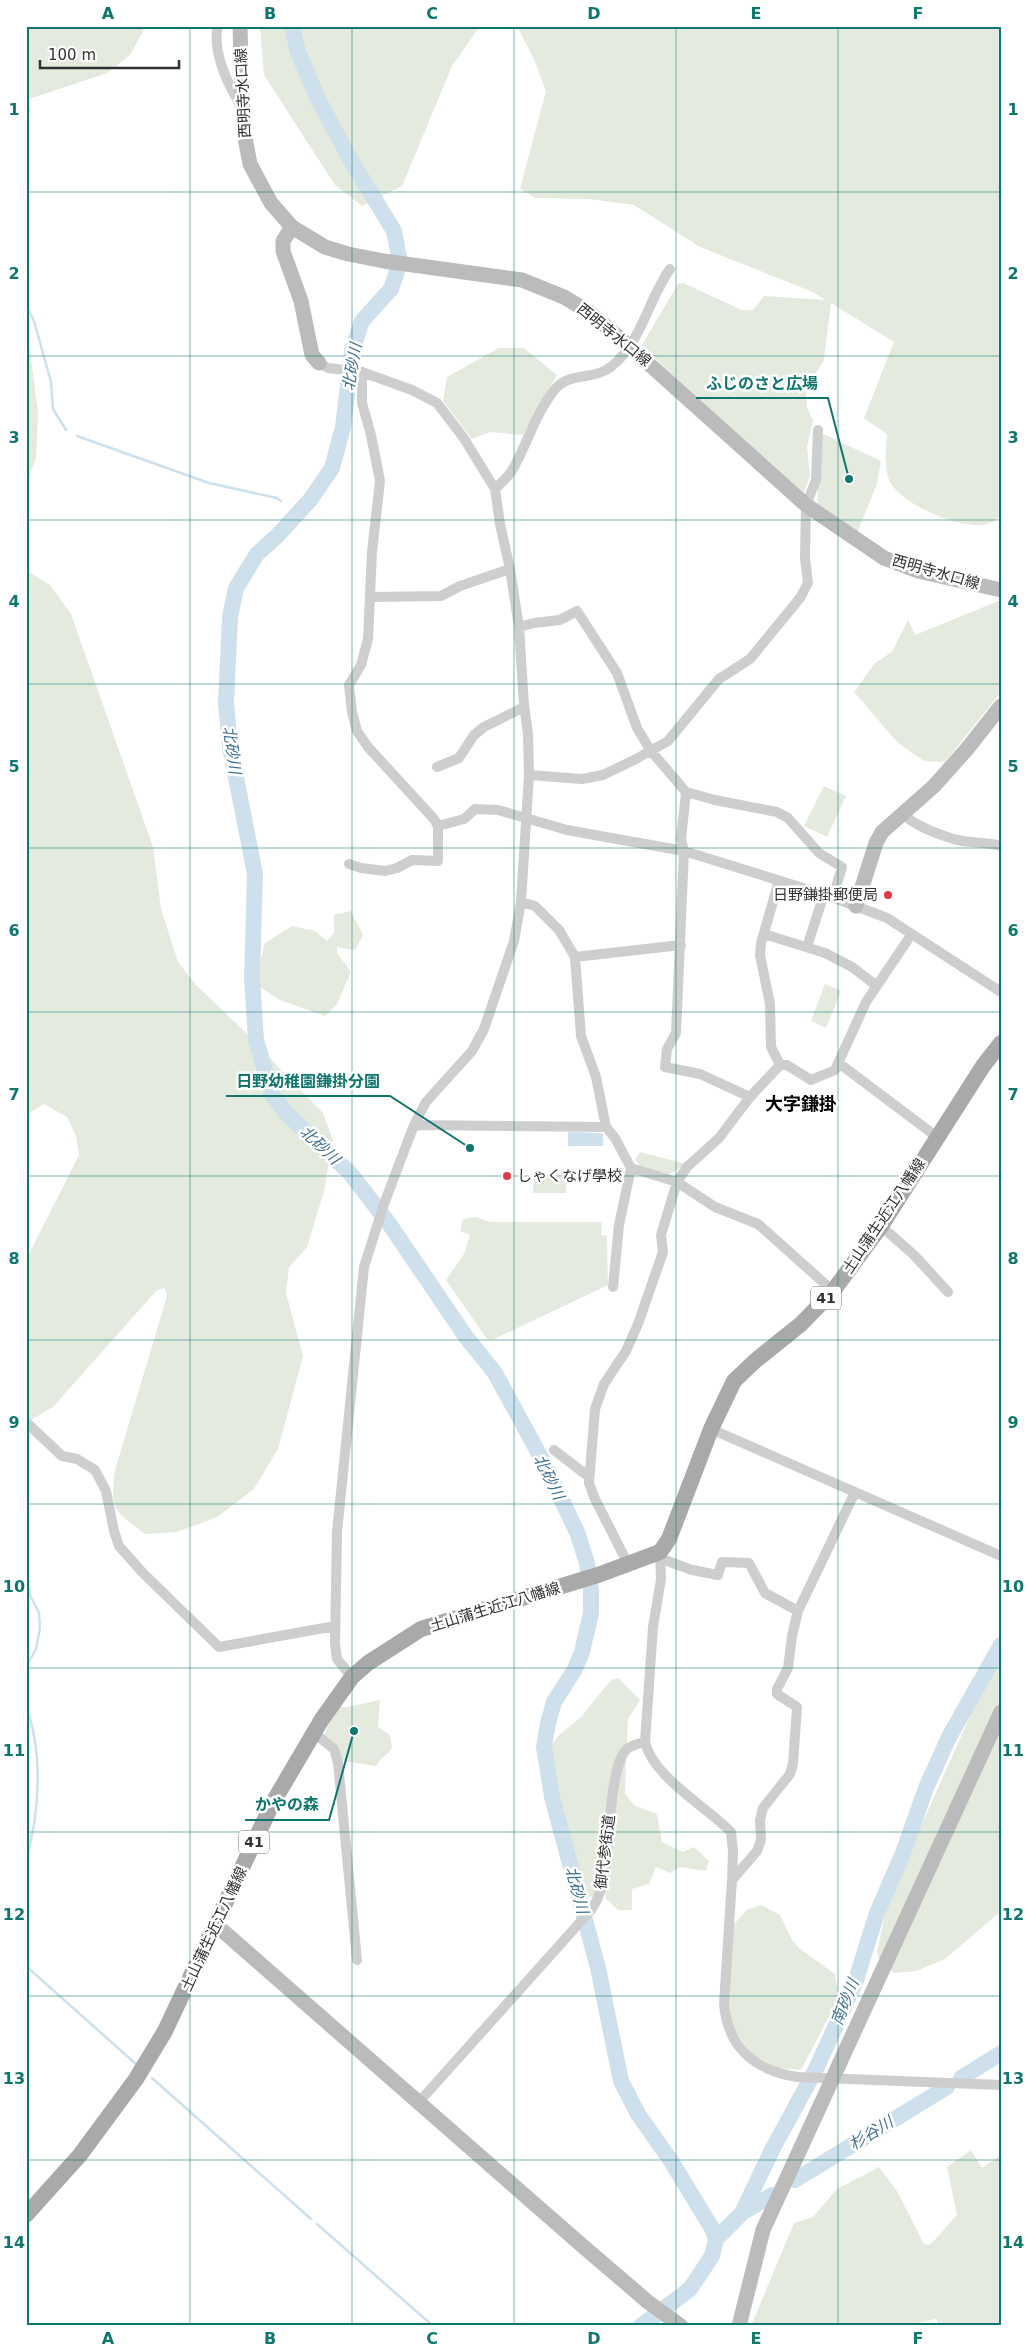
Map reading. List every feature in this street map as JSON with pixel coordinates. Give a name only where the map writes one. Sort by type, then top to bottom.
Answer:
[{"type":"main road","name":"土山蒲生近江八幡線","points":[[26,2215],[80,2155],[136,2079],[165,2031],[272,1804],[332,1702],[352,1676],[375,1658],[421,1630],[661,1555],[669,1539],[711,1428],[734,1381],[755,1361],[801,1324],[833,1291],[881,1226],[937,1137],[1000,1047]]},
{"type":"street","points":[[218,26],[216,42],[223,68],[238,101],[242,101]]},
{"type":"street","name":"西明寺水口線","points":[[240,26],[243,127],[250,164],[271,203],[292,227],[325,247],[348,254],[384,262],[522,280],[564,297],[589,312],[630,347],[806,505],[884,558],[918,571],[1001,590]]},
{"type":"street","points":[[292,227],[282,241],[283,251],[301,301],[312,355],[320,363],[339,370],[360,372],[412,390],[437,404],[463,437],[496,489],[500,524],[510,569],[519,627],[524,707],[528,734],[529,775],[521,902],[514,941],[484,1029],[472,1051],[426,1102],[414,1125],[384,1204],[364,1267],[337,1532],[335,1626],[337,1659],[352,1676]]},
{"type":"street","points":[[496,489],[512,470],[528,434],[557,387],[571,379],[600,373],[611,368],[630,347],[670,269]]},
{"type":"street","points":[[349,864],[368,870],[385,871],[397,868],[412,860],[438,861],[438,826],[434,819],[368,747],[357,732],[352,712],[349,686],[361,665],[368,639],[373,532],[380,481],[371,434],[362,403],[360,372]]},
{"type":"street","points":[[529,775],[582,779],[603,776],[651,751],[668,741],[719,679],[750,659],[800,598],[808,583],[805,558],[806,505],[816,480],[818,430]]},
{"type":"street","points":[[370,597],[440,596],[460,586],[510,569]]},
{"type":"street","points":[[519,627],[560,620],[577,611],[617,673],[631,714],[651,751],[686,792],[715,800],[777,812],[788,818],[819,853],[842,867],[807,947]]},
{"type":"street","points":[[856,906],[876,843],[882,832],[934,786],[1001,706]]},
{"type":"street","points":[[437,767],[459,758],[474,735],[484,727],[524,707]]},
{"type":"street","points":[[686,792],[681,839],[684,851],[681,945],[677,976],[676,1033],[668,1049],[666,1067],[700,1074],[750,1097]]},
{"type":"street","points":[[438,826],[464,819],[475,808],[498,810],[568,830],[684,851],[829,896],[887,918],[1001,992]]},
{"type":"street","points":[[902,814],[910,822],[962,841],[990,843],[1001,846]]},
{"type":"street","points":[[779,881],[760,955],[770,1004],[770,1040],[780,1065]]},
{"type":"street","points":[[521,902],[535,906],[559,930],[575,957],[581,1036],[596,1077],[606,1127],[615,1138],[624,1158],[632,1168],[678,1182],[715,1208],[758,1224],[767,1230],[833,1291]]},
{"type":"street","points":[[764,934],[807,947],[852,967],[877,986]]},
{"type":"street","points":[[780,1065],[787,1066],[811,1080],[834,1070],[866,1002],[911,935]]},
{"type":"street","points":[[575,957],[681,945]]},
{"type":"street","points":[[628,1564],[594,1497],[589,1477],[595,1409],[604,1384],[626,1351],[638,1324],[663,1252],[661,1235],[678,1182],[692,1161],[726,1130],[750,1097],[780,1065]]},
{"type":"street","points":[[838,1065],[937,1137]]},
{"type":"street","points":[[414,1125],[606,1127]]},
{"type":"street","points":[[613,1287],[618,1225],[632,1168]]},
{"type":"street","points":[[881,1226],[914,1255],[948,1292]]},
{"type":"street","points":[[26,1422],[62,1456],[77,1460],[94,1470],[106,1491],[112,1525],[119,1546],[142,1572],[219,1647],[335,1626]]},
{"type":"street","points":[[711,1428],[1001,1556]]},
{"type":"street","points":[[554,1450],[589,1477]]},
{"type":"street","points":[[732,1880],[757,1851],[761,1840],[760,1820],[763,1808],[784,1782],[793,1764],[797,1707],[778,1694],[776,1690],[788,1668],[792,1636],[798,1612],[855,1492]]},
{"type":"street","points":[[798,1612],[765,1592],[749,1563],[722,1562],[718,1575],[692,1570],[661,1555],[661,1579],[653,1627],[646,1742],[647,1749],[680,1790],[731,1832],[733,1840],[732,1880],[724,2004],[726,2023],[735,2043],[750,2059],[780,2074],[797,2077],[1001,2085]]},
{"type":"street","points":[[739,2326],[763,2230],[827,2078],[1001,1712]]},
{"type":"street","points":[[314,1733],[334,1749],[338,1763],[357,1960]]},
{"type":"street","name":"御代参街道","points":[[419,2102],[591,1910],[602,1890],[611,1803],[618,1768],[625,1751],[630,1747],[646,1742]]},
{"type":"street","points":[[216,1925],[648,2302],[679,2324]]},
{"type":"shaded area","points":[[26,26],[146,26],[130,55],[107,73],[26,100]]},
{"type":"shaded area","points":[[260,26],[480,26],[452,66],[402,186],[362,206],[335,185],[264,75]]},
{"type":"shaded area","points":[[517,26],[1001,26],[1001,516],[987,524],[963,523],[933,514],[905,498],[895,489],[889,480],[886,469],[887,434],[864,418],[894,342],[831,303],[824,360],[806,389],[807,407],[813,421],[807,447],[810,476],[804,493],[696,398],[642,345],[678,284],[683,283],[742,310],[753,310],[764,296],[825,300],[813,292],[700,247],[634,205],[589,199],[536,198],[520,189],[546,91],[534,59]]},
{"type":"shaded area","points":[[26,342],[30,351],[38,413],[36,459],[26,483]]},
{"type":"shaded area","points":[[499,348],[524,348],[557,375],[523,435],[490,432],[472,439],[443,401],[447,377]]},
{"type":"shaded area","points":[[821,433],[881,461],[877,484],[857,533],[817,507]]},
{"type":"shaded area","points":[[26,570],[50,585],[71,614],[153,847],[161,909],[178,962],[196,985],[239,1026],[323,1113],[333,1140],[324,1191],[307,1247],[289,1267],[286,1293],[303,1356],[278,1449],[254,1489],[217,1517],[177,1532],[145,1534],[120,1514],[116,1508],[113,1494],[115,1470],[167,1296],[165,1288],[157,1290],[53,1407],[26,1423],[26,1260],[79,1155],[76,1136],[67,1117],[44,1104],[26,1115]]},
{"type":"shaded area","points":[[1001,600],[1001,692],[945,762],[924,761],[898,743],[854,692],[875,663],[892,652],[908,620],[915,635]]},
{"type":"shaded area","points":[[824,786],[846,796],[827,837],[804,826]]},
{"type":"shaded area","points":[[351,911],[363,935],[355,950],[337,947],[337,953],[351,972],[337,1004],[325,1016],[280,1000],[257,985],[258,971],[265,943],[292,926],[315,931],[327,941],[334,933],[334,915]]},
{"type":"shaded area","points":[[825,984],[841,991],[826,1028],[811,1021]]},
{"type":"shaded area","points":[[640,1152],[686,1164],[668,1175],[643,1169],[635,1160]]},
{"type":"shaded area","points":[[534,1177],[567,1178],[566,1193],[533,1193]]},
{"type":"shaded area","points":[[476,1217],[490,1222],[602,1222],[601,1235],[607,1236],[608,1285],[492,1340],[487,1339],[446,1280],[464,1254],[470,1235],[460,1231],[463,1219]]},
{"type":"shaded area","points":[[1001,1647],[1001,1911],[945,1959],[916,1971],[893,1973],[880,1962],[877,1952],[888,1900]]},
{"type":"shaded area","points":[[618,1678],[640,1700],[628,1719],[625,1794],[634,1805],[657,1814],[662,1842],[683,1852],[694,1847],[709,1861],[706,1871],[680,1867],[670,1873],[656,1867],[649,1884],[632,1889],[632,1910],[618,1910],[606,1899],[605,1893],[587,1898],[557,1808],[547,1752],[558,1736],[581,1717],[611,1680]]},
{"type":"shaded area","points":[[380,1700],[378,1727],[390,1735],[392,1748],[376,1766],[343,1761],[335,1747],[323,1738],[335,1707],[347,1707]]},
{"type":"shaded area","points":[[761,1905],[780,1915],[792,1940],[799,1948],[835,1974],[839,1997],[801,2070],[777,2068],[749,2052],[727,2019],[732,1926],[747,1910]]},
{"type":"shaded area","points":[[971,2150],[982,2168],[1001,2155],[1001,2326],[940,2326],[936,2319],[905,2326],[751,2326],[794,2223],[813,2217],[837,2189],[879,2167],[897,2191],[924,2244],[930,2245],[957,2215],[947,2167]]},
{"type":"water","points":[[568,1132],[603,1133],[603,1146],[568,1146]]},
{"type":"waterway","name":"北砂川","points":[[292,26],[298,52],[318,99],[350,159],[394,231],[400,262],[391,289],[362,321],[352,351],[343,427],[332,468],[310,500],[277,536],[257,554],[236,588],[230,617],[226,703],[230,747],[255,874],[252,978],[256,1040],[272,1094],[286,1113],[350,1173],[390,1225],[466,1337],[495,1373],[544,1463],[577,1532],[587,1563],[591,1590],[591,1613],[582,1652],[575,1669],[554,1702],[548,1723],[544,1747],[552,1797],[598,1968],[621,2081],[638,2114],[671,2161],[713,2230],[716,2239]]},
{"type":"waterway","points":[[26,109],[29,110],[26,121]]},
{"type":"waterway","points":[[26,305],[34,321],[51,382],[53,409],[66,430]]},
{"type":"waterway","points":[[77,436],[209,483],[277,498],[281,501]]},
{"type":"waterway","name":"北砂川","points":[[291,511],[295,516]]},
{"type":"waterway","points":[[26,1558],[30,1595],[39,1613],[40,1628],[36,1649],[26,1667]]},
{"type":"waterway","name":"南砂川","points":[[641,2326],[690,2289],[712,2256],[716,2239],[742,2213],[772,2150],[815,2071],[856,1980],[877,1913],[903,1853],[926,1788],[949,1737],[1001,1645]]},
{"type":"waterway","points":[[26,1706],[35,1743],[38,1782],[37,1803],[26,1859]]},
{"type":"waterway","points":[[26,1966],[136,2064]]},
{"type":"waterway","name":"杉谷川","points":[[961,2078],[1001,2053]]},
{"type":"waterway","points":[[152,2078],[311,2219]]},
{"type":"waterway","name":"杉谷川","points":[[795,2180],[947,2087]]},
{"type":"waterway","name":"杉谷川","points":[[742,2213],[772,2195]]},
{"type":"waterway","points":[[317,2224],[433,2326]]},
{"type":"place","name":"ふじのさと広場","points":[[849,479]]},
{"type":"place","name":"日野鎌掛郵便局","points":[[888,895]]},
{"type":"place","name":"日野幼稚園鎌掛分園","points":[[470,1148]]},
{"type":"place","name":"しゃくなげ學校","points":[[507,1176]]},
{"type":"place","name":"かやの森","points":[[354,1731]]},
{"type":"district","name":"大字鎌掛","points":[[801,1103]]}]
